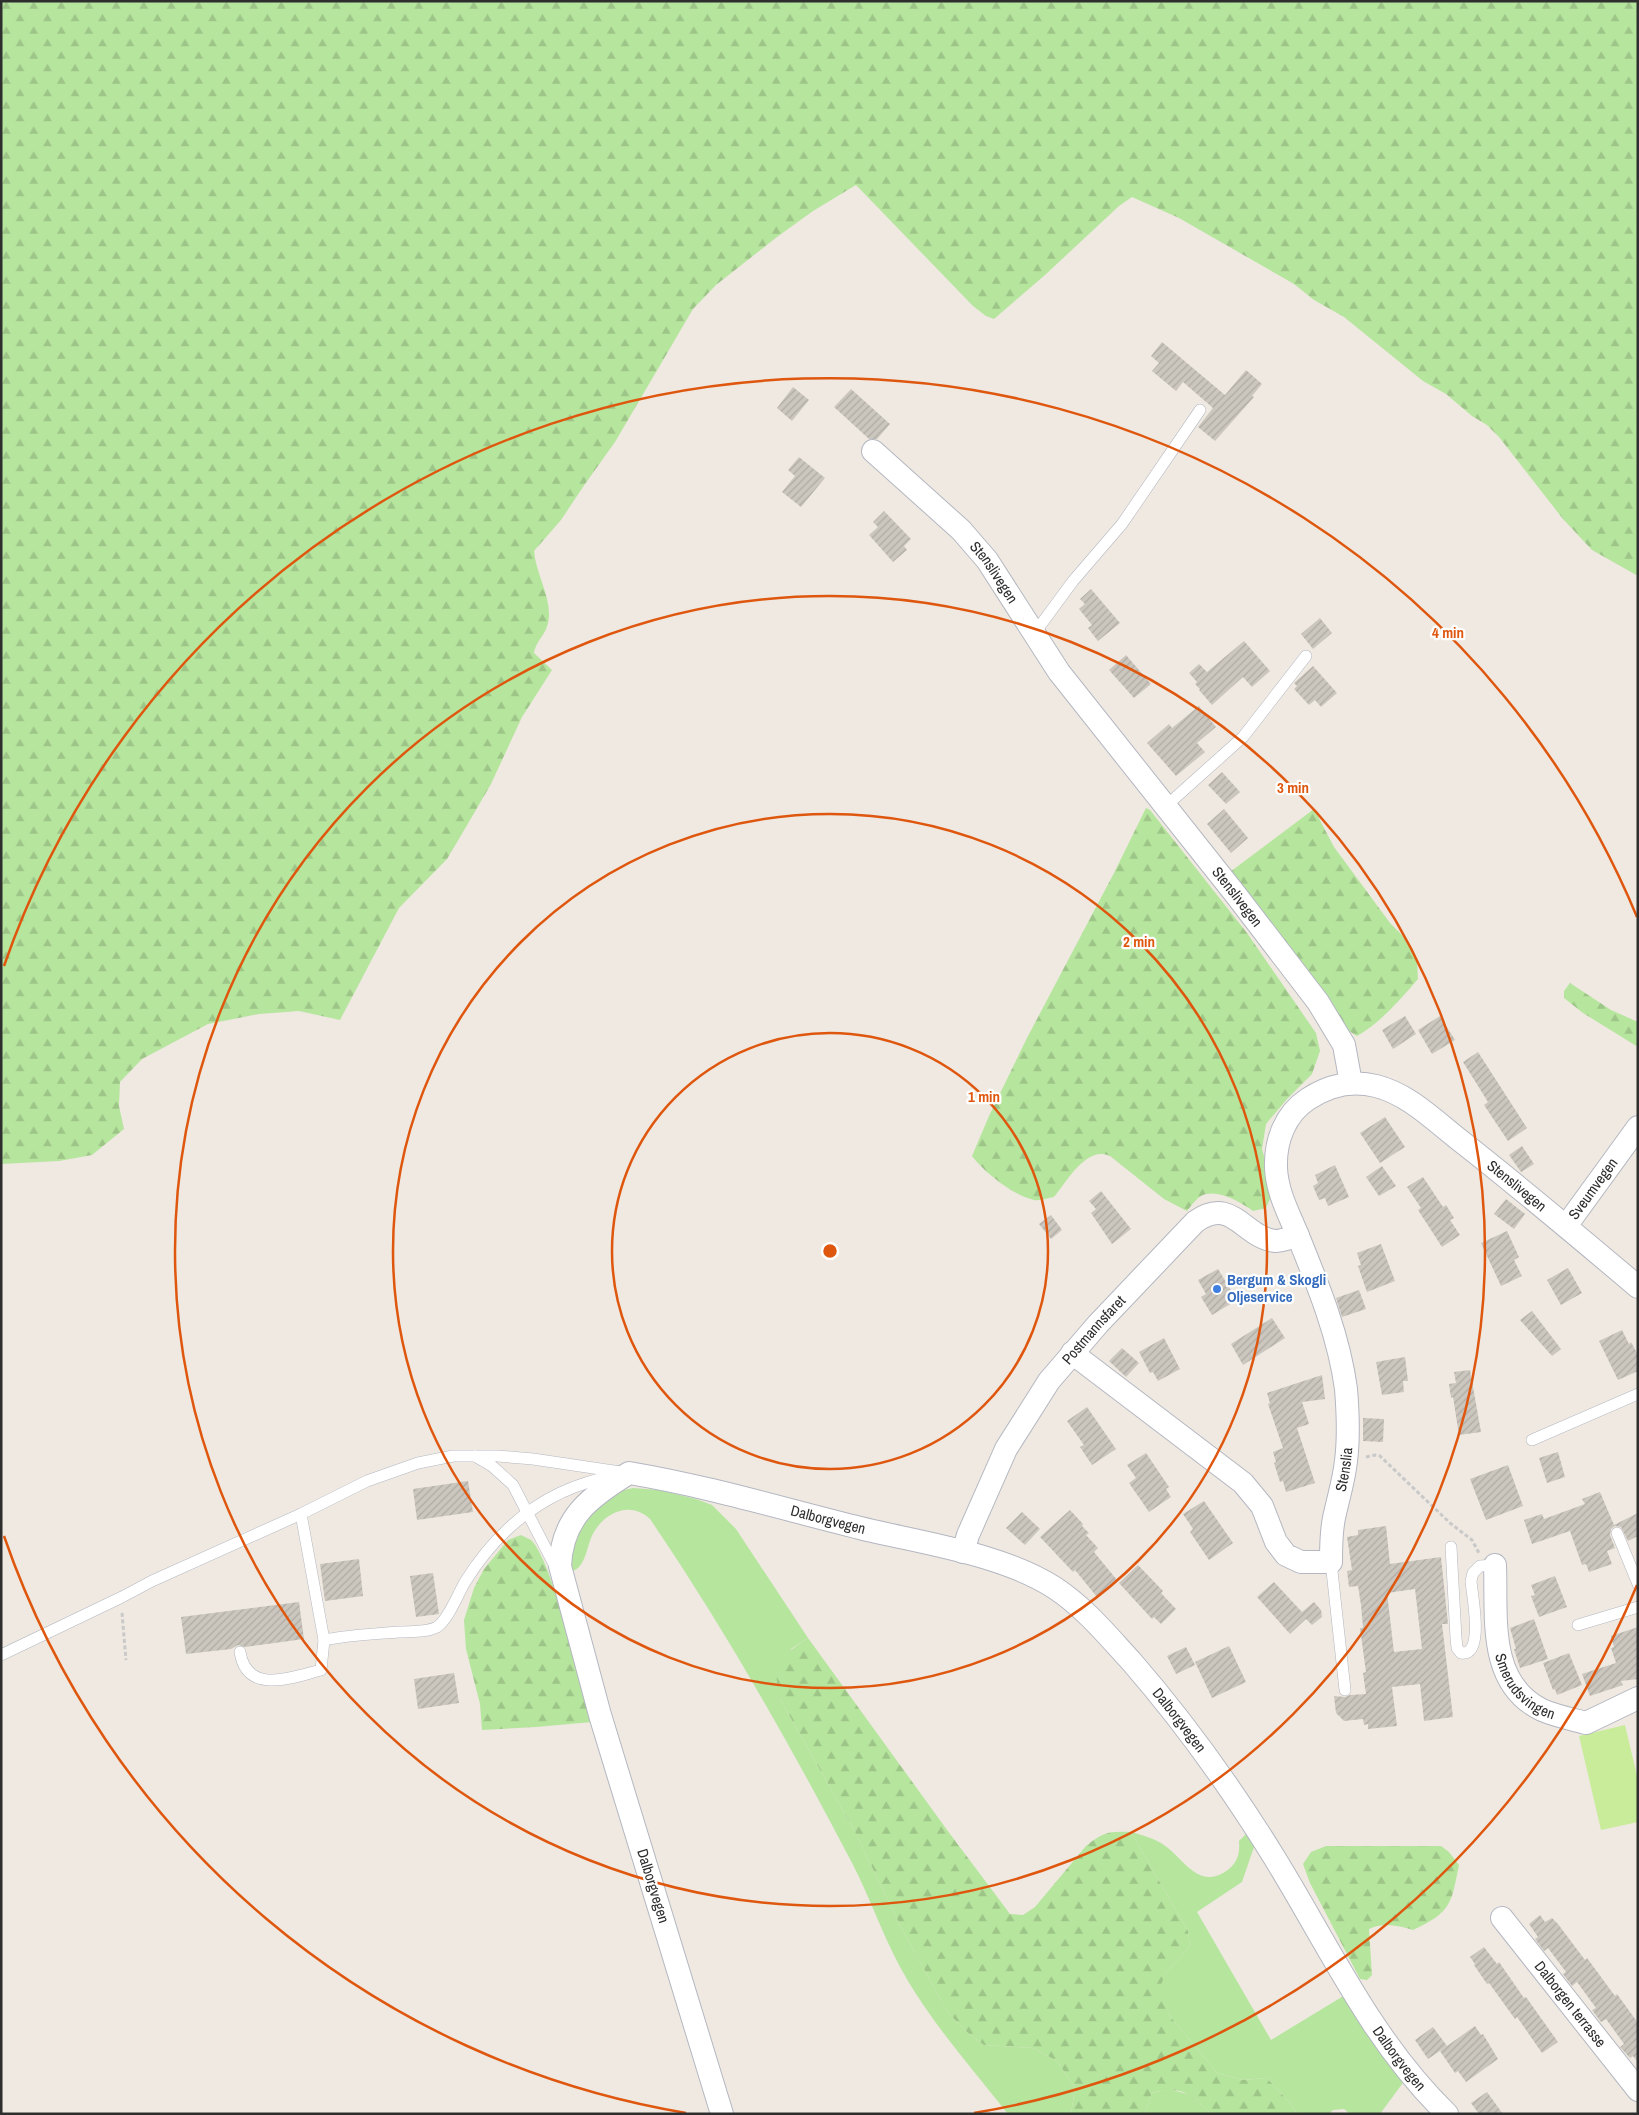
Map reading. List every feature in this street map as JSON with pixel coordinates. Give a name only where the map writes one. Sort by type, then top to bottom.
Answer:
[{"type":"street","name":"Stenslivegen","points":[[873,450],[975,545],[1000,579],[1072,690],[1166,806],[1318,1002],[1344,1045],[1351,1083],[1378,1086],[1408,1101],[1527,1193],[1638,1287]]},
{"type":"street","name":"Stenslia","points":[[1331,1562],[1334,1519],[1346,1462],[1347,1406],[1342,1362],[1329,1318],[1278,1182],[1276,1160],[1279,1140],[1292,1113],[1305,1101],[1321,1091],[1351,1083]]},
{"type":"street","name":"Sveumvegen","points":[[1566,1226],[1638,1127]]},
{"type":"street","name":"Postmannsfaret","points":[[963,1552],[971,1528],[1006,1449],[1038,1397],[1072,1353],[1188,1229],[1208,1214],[1222,1213],[1229,1215],[1270,1240],[1298,1236]]},
{"type":"street","points":[[1072,1353],[1243,1483],[1262,1506],[1276,1542],[1286,1555],[1294,1560],[1310,1563],[1331,1562]]},
{"type":"street","name":"Dalborgvegen","points":[[722,2114],[600,1715],[560,1566],[563,1542],[574,1517],[583,1505],[595,1495],[629,1473],[695,1486],[963,1552],[1017,1569],[1055,1589],[1087,1613],[1176,1714],[1267,1846],[1374,2027],[1406,2070],[1447,2114]]},
{"type":"street","name":"Smerudsvingen","points":[[1490,1565],[1500,1657],[1509,1680],[1522,1695],[1546,1712],[1586,1723],[1638,1698]]},
{"type":"street","name":"Dalborgen terrasse","points":[[1502,1918],[1638,2090]]},
{"type":"lane","points":[[1034,634],[1073,581],[1122,524],[1200,410]]},
{"type":"lane","points":[[1166,806],[1243,737],[1306,656]]},
{"type":"lane","points":[[1532,1440],[1638,1394]]},
{"type":"lane","points":[[1,1655],[122,1598],[152,1581],[301,1514],[349,1489],[398,1469],[434,1459],[474,1455],[533,1459],[629,1473]]},
{"type":"lane","points":[[474,1455],[504,1476],[520,1496],[550,1559],[563,1580]]},
{"type":"lane","points":[[324,1640],[343,1636],[421,1631],[437,1627],[446,1617],[465,1582],[508,1528],[528,1512],[563,1490],[578,1484],[629,1473]]},
{"type":"lane","points":[[240,1652],[245,1667],[258,1678],[269,1681],[321,1670],[324,1640],[301,1514]]},
{"type":"lane","points":[[1617,1533],[1638,1584]]},
{"type":"lane","points":[[1450,1547],[1457,1648],[1461,1653],[1466,1654],[1470,1651],[1475,1642],[1476,1634],[1471,1581],[1476,1569],[1490,1565]]},
{"type":"lane","points":[[1331,1562],[1345,1690]]},
{"type":"lane","points":[[1578,1625],[1638,1607]]},
{"type":"path","points":[[1346,1462],[1370,1456],[1380,1456],[1450,1523],[1472,1540],[1490,1565]]},
{"type":"path","points":[[122,1598],[122,1627],[126,1660]]},
{"type":"green space","points":[[1,1],[1638,1],[1638,576],[1592,550],[1563,519],[1499,437],[1487,425],[1472,416],[1446,394],[1423,381],[1344,317],[1314,300],[1294,284],[1179,218],[1132,197],[1119,206],[1045,275],[994,319],[986,316],[973,306],[856,185],[813,211],[777,237],[716,285],[693,309],[615,442],[561,520],[534,551],[547,600],[549,617],[546,629],[534,653],[552,670],[522,717],[491,784],[447,859],[399,908],[340,1020],[299,1011],[259,1014],[208,1024],[142,1059],[120,1082],[119,1106],[124,1129],[92,1155],[59,1161],[1,1164]]},
{"type":"green space","points":[[1146,808],[1150,810],[1247,933],[1316,1033],[1320,1051],[1312,1074],[1266,1124],[1262,1149],[1269,1174],[1271,1197],[1266,1208],[1253,1211],[1228,1197],[1207,1194],[1195,1201],[1187,1211],[1164,1199],[1110,1156],[1102,1154],[1093,1156],[1078,1166],[1054,1197],[1034,1200],[1009,1189],[984,1169],[972,1156],[1027,1038]]},
{"type":"green space","points":[[1314,809],[1334,847],[1390,923],[1402,935],[1417,962],[1418,979],[1382,1018],[1357,1036],[1346,1029],[1230,872]]},
{"type":"green space","points":[[1570,983],[1611,1010],[1638,1022],[1638,1047],[1583,1013],[1564,998],[1564,991]]},
{"type":"green space","points":[[633,1488],[659,1490],[712,1505],[736,1529],[808,1638],[791,1649],[780,1699],[853,1828],[900,1925],[948,2013],[969,2034],[984,2045],[1033,2048],[1057,2061],[1075,2088],[1071,2114],[1008,2114],[931,2016],[900,1967],[851,1861],[780,1730],[730,1644],[650,1519],[642,1513],[633,1510],[616,1512],[609,1516],[596,1529],[579,1567],[569,1572],[577,1528],[615,1492]]},
{"type":"green space","points":[[521,1535],[531,1540],[539,1551],[548,1571],[566,1625],[592,1722],[482,1730],[480,1704],[466,1649],[464,1620],[474,1588],[484,1569],[508,1540]]},
{"type":"green space","points":[[808,1638],[1010,1914],[1023,1915],[1035,1907],[1086,1846],[1097,1838],[1112,1832],[1131,1832],[1188,1931],[1190,1947],[1167,1971],[1159,1989],[1170,2016],[1217,2073],[1243,2080],[1267,2078],[1290,2103],[1297,2114],[1211,2114],[1191,2096],[1171,2090],[1152,2093],[1144,2114],[1071,2114],[1075,2088],[1057,2061],[1033,2048],[984,2045],[969,2034],[948,2013],[900,1925],[853,1828],[780,1699],[777,1676],[779,1662],[789,1651]]},
{"type":"green space","points":[[1625,1725],[1638,1780],[1638,1822],[1601,1830],[1579,1736]]},
{"type":"green space","points":[[1131,1832],[1161,1843],[1192,1870],[1200,1875],[1209,1877],[1218,1875],[1232,1866],[1238,1856],[1239,1841],[1247,1833],[1255,1844],[1242,1882],[1197,1912],[1271,2040],[1345,1995],[1405,2080],[1380,2114],[1350,2114],[1344,2109],[1333,2110],[1329,2114],[1297,2114],[1290,2103],[1267,2078],[1243,2080],[1217,2073],[1170,2016],[1158,1989],[1167,1971],[1190,1947],[1188,1931]]},
{"type":"green space","points":[[1326,1846],[1441,1846],[1449,1852],[1459,1865],[1451,1898],[1447,1906],[1435,1918],[1413,1930],[1390,1925],[1369,1929],[1372,1975],[1367,1980],[1360,1979],[1310,1883],[1303,1864],[1311,1852]]},
{"type":"green space","points":[[1169,2089],[1191,2095],[1211,2114],[1144,2114],[1152,2093]]},
{"type":"building","points":[[1162,342],[1225,395],[1246,370],[1262,384],[1252,396],[1254,397],[1215,441],[1198,427],[1213,408],[1183,382],[1176,391],[1152,371],[1159,363],[1151,356]]},
{"type":"building","points":[[793,387],[809,400],[792,421],[777,408]]},
{"type":"building","points":[[851,389],[890,424],[877,439],[869,439],[834,407]]},
{"type":"building","points":[[799,457],[825,478],[801,507],[782,492],[795,476],[788,470]]},
{"type":"building","points":[[884,511],[911,539],[904,546],[907,550],[893,562],[869,535],[878,527],[873,522]]},
{"type":"building","points":[[1091,589],[1120,623],[1098,641],[1088,628],[1092,625],[1079,609],[1085,604],[1080,599]]},
{"type":"building","points":[[1320,618],[1332,633],[1313,649],[1301,634]]},
{"type":"building","points":[[1244,641],[1270,671],[1252,687],[1243,677],[1212,705],[1199,690],[1195,684],[1197,682],[1189,673],[1199,664],[1207,672]]},
{"type":"building","points":[[1126,655],[1151,684],[1134,698],[1109,670]]},
{"type":"building","points":[[1313,666],[1337,693],[1321,707],[1315,700],[1309,705],[1294,689],[1297,686],[1294,683]]},
{"type":"building","points":[[1199,706],[1216,727],[1197,743],[1205,752],[1176,776],[1147,743],[1169,724],[1172,728]]},
{"type":"building","points":[[1222,772],[1240,792],[1226,804],[1208,785]]},
{"type":"building","points":[[1224,809],[1248,838],[1231,853],[1207,824]]},
{"type":"building","points":[[1405,1016],[1416,1034],[1393,1049],[1382,1030]]},
{"type":"building","points":[[1440,1016],[1455,1040],[1432,1054],[1418,1030]]},
{"type":"building","points":[[1478,1052],[1527,1128],[1508,1141],[1484,1105],[1488,1102],[1463,1062]]},
{"type":"building","points":[[1385,1117],[1405,1147],[1380,1163],[1360,1133]]},
{"type":"building","points":[[1522,1146],[1534,1164],[1521,1172],[1509,1155]]},
{"type":"building","points":[[1335,1165],[1349,1197],[1328,1206],[1325,1198],[1319,1200],[1313,1186],[1318,1183],[1315,1175]]},
{"type":"building","points":[[1382,1166],[1396,1186],[1379,1196],[1366,1177]]},
{"type":"building","points":[[1423,1177],[1443,1207],[1446,1205],[1454,1218],[1450,1220],[1460,1235],[1442,1247],[1418,1210],[1421,1208],[1407,1187]]},
{"type":"building","points":[[1101,1191],[1131,1229],[1112,1244],[1091,1213],[1096,1209],[1089,1201]]},
{"type":"building","points":[[1506,1199],[1525,1214],[1514,1229],[1494,1214]]},
{"type":"building","points":[[1051,1215],[1062,1230],[1051,1239],[1039,1224]]},
{"type":"building","points":[[1507,1231],[1519,1257],[1514,1260],[1522,1276],[1501,1286],[1481,1243]]},
{"type":"building","points":[[1381,1244],[1395,1281],[1367,1292],[1358,1266],[1361,1265],[1357,1253]]},
{"type":"building","points":[[1568,1268],[1582,1293],[1561,1305],[1547,1280]]},
{"type":"building","points":[[1218,1269],[1237,1300],[1212,1315],[1201,1297],[1206,1294],[1198,1280]]},
{"type":"building","points":[[1359,1290],[1366,1309],[1342,1317],[1336,1298]]},
{"type":"building","points":[[1532,1311],[1561,1349],[1552,1356],[1520,1320]]},
{"type":"building","points":[[1272,1318],[1285,1338],[1243,1365],[1231,1344]]},
{"type":"building","points":[[1622,1330],[1629,1344],[1631,1342],[1638,1355],[1638,1371],[1618,1380],[1599,1341]]},
{"type":"building","points":[[1164,1338],[1180,1369],[1158,1381],[1153,1372],[1150,1373],[1139,1352]]},
{"type":"building","points":[[1122,1348],[1139,1363],[1126,1377],[1109,1361]]},
{"type":"building","points":[[1405,1357],[1408,1381],[1403,1381],[1404,1392],[1382,1395],[1376,1362]]},
{"type":"building","points":[[1470,1370],[1481,1432],[1459,1435],[1449,1384],[1456,1383],[1454,1372]]},
{"type":"building","points":[[1322,1375],[1325,1399],[1302,1402],[1309,1424],[1297,1428],[1315,1483],[1286,1492],[1283,1481],[1280,1482],[1274,1463],[1276,1462],[1273,1452],[1283,1448],[1268,1404],[1270,1403],[1267,1393]]},
{"type":"building","points":[[1087,1407],[1116,1449],[1092,1465],[1080,1447],[1084,1445],[1067,1421]]},
{"type":"building","points":[[1363,1418],[1384,1419],[1383,1442],[1363,1441]]},
{"type":"building","points":[[1558,1452],[1565,1477],[1547,1483],[1539,1458]]},
{"type":"building","points":[[1146,1453],[1169,1487],[1166,1489],[1171,1497],[1149,1512],[1129,1483],[1136,1478],[1127,1465]]},
{"type":"building","points":[[1508,1465],[1523,1506],[1486,1520],[1470,1479]]},
{"type":"building","points":[[468,1481],[473,1512],[417,1520],[413,1489]]},
{"type":"building","points":[[1600,1492],[1614,1525],[1638,1513],[1638,1536],[1628,1541],[1621,1527],[1615,1526],[1611,1529],[1610,1535],[1615,1548],[1607,1551],[1612,1564],[1589,1572],[1586,1564],[1582,1565],[1570,1531],[1532,1544],[1524,1520],[1542,1514],[1544,1519],[1585,1504],[1582,1499]]},
{"type":"building","points":[[1204,1501],[1233,1543],[1209,1560],[1190,1532],[1193,1529],[1183,1514]]},
{"type":"building","points":[[1070,1510],[1083,1524],[1082,1526],[1089,1533],[1086,1535],[1098,1548],[1094,1552],[1117,1580],[1097,1597],[1075,1570],[1073,1572],[1040,1537]]},
{"type":"building","points":[[1022,1512],[1040,1529],[1025,1545],[1006,1528]]},
{"type":"building","points":[[1386,1526],[1390,1564],[1441,1557],[1448,1624],[1442,1624],[1453,1717],[1424,1721],[1420,1684],[1392,1687],[1397,1726],[1368,1729],[1368,1724],[1364,1725],[1363,1719],[1344,1721],[1336,1713],[1334,1696],[1345,1697],[1366,1694],[1363,1673],[1366,1672],[1360,1628],[1363,1628],[1361,1605],[1358,1586],[1349,1587],[1347,1571],[1352,1570],[1347,1537],[1358,1535],[1358,1530]],"holes":[[[1415,1589],[1422,1649],[1394,1652],[1387,1593]]]},
{"type":"building","points":[[359,1559],[363,1596],[325,1601],[320,1564]]},
{"type":"building","points":[[1138,1565],[1163,1591],[1161,1593],[1176,1609],[1161,1624],[1154,1617],[1152,1619],[1119,1583]]},
{"type":"building","points":[[433,1573],[439,1614],[416,1617],[410,1576]]},
{"type":"building","points":[[1555,1576],[1567,1607],[1539,1617],[1531,1596],[1535,1595],[1531,1585]]},
{"type":"building","points":[[1274,1582],[1302,1612],[1314,1602],[1321,1610],[1322,1617],[1312,1625],[1306,1619],[1290,1634],[1257,1597]]},
{"type":"building","points":[[299,1602],[304,1639],[245,1647],[238,1645],[231,1649],[186,1654],[181,1617]]},
{"type":"building","points":[[1534,1619],[1548,1659],[1520,1668],[1510,1628]]},
{"type":"building","points":[[1638,1627],[1638,1679],[1621,1681],[1623,1685],[1590,1696],[1582,1674],[1616,1663],[1611,1648],[1614,1647],[1611,1636]]},
{"type":"building","points":[[1229,1646],[1246,1682],[1212,1698],[1195,1662]]},
{"type":"building","points":[[1186,1647],[1195,1665],[1176,1674],[1167,1656]]},
{"type":"building","points":[[1569,1653],[1582,1685],[1557,1695],[1555,1689],[1553,1690],[1543,1663]]},
{"type":"building","points":[[454,1673],[459,1703],[418,1709],[414,1679]]},
{"type":"building","points":[[1540,1915],[1545,1922],[1552,1918],[1558,1924],[1585,1960],[1587,1958],[1615,1996],[1617,1994],[1638,2023],[1638,2062],[1633,2056],[1630,2058],[1620,2047],[1624,2044],[1606,2019],[1601,2022],[1592,2010],[1596,2008],[1577,1982],[1572,1986],[1563,1974],[1566,1972],[1548,1948],[1544,1951],[1535,1939],[1538,1937],[1529,1924]]},
{"type":"building","points":[[1484,1947],[1497,1964],[1499,1962],[1558,2042],[1542,2053],[1517,2017],[1515,2019],[1474,1965],[1470,1957]]},
{"type":"building","points":[[1475,2026],[1481,2035],[1483,2034],[1498,2059],[1466,2082],[1458,2071],[1455,2073],[1440,2051]]},
{"type":"building","points":[[1433,2027],[1447,2046],[1428,2059],[1415,2040]]},
{"type":"building","points":[[1487,2092],[1503,2114],[1479,2114],[1471,2103]]},
{"type":"place","name":"Bergum & Skogli Oljeservice","points":[[1217,1289]]}]
